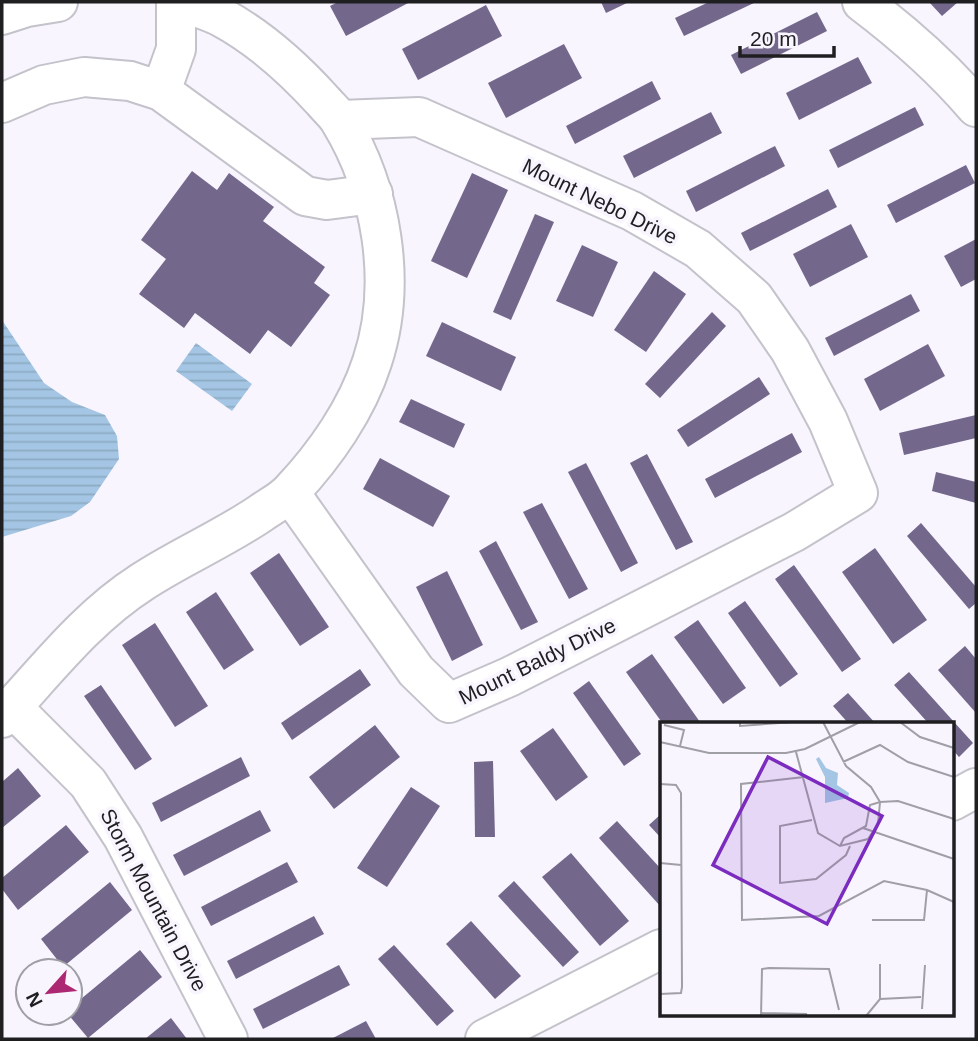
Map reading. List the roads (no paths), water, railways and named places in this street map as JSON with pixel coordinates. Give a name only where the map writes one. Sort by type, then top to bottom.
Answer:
[{"type":"street","points":[[2,15],[27,7],[58,2]]},
{"type":"street","points":[[161,91],[176,49],[176,2]]},
{"type":"street","points":[[7,713],[56,656],[141,582],[233,532],[290,493],[337,433],[357,397],[372,361],[381,320],[384,278],[382,237],[373,194],[340,120],[306,82],[267,48],[221,17],[182,2]]},
{"type":"street","points":[[862,2],[905,36],[956,83],[976,107]]},
{"type":"street","points":[[2,103],[44,85],[84,77],[130,81],[161,91],[305,196],[327,201],[373,194]]},
{"type":"street","name":"Mount Nebo Drive","points":[[340,120],[419,117],[632,211],[698,249],[754,298],[790,351],[828,421],[858,493]]},
{"type":"street","name":"Mount Baldy Drive","points":[[290,493],[415,671],[449,704],[509,677],[794,532],[858,493]]},
{"type":"street","name":"Storm Mountain Drive","points":[[7,713],[88,783],[106,809],[124,837],[228,1039]]},
{"type":"street","points":[[954,800],[976,788]]},
{"type":"street","points":[[485,1039],[660,950]]},
{"type":"water","points":[[2,320],[44,383],[72,402],[105,415],[117,436],[119,459],[90,502],[71,516],[2,537]]},
{"type":"water","points":[[196,343],[252,384],[232,411],[176,371]]}]
